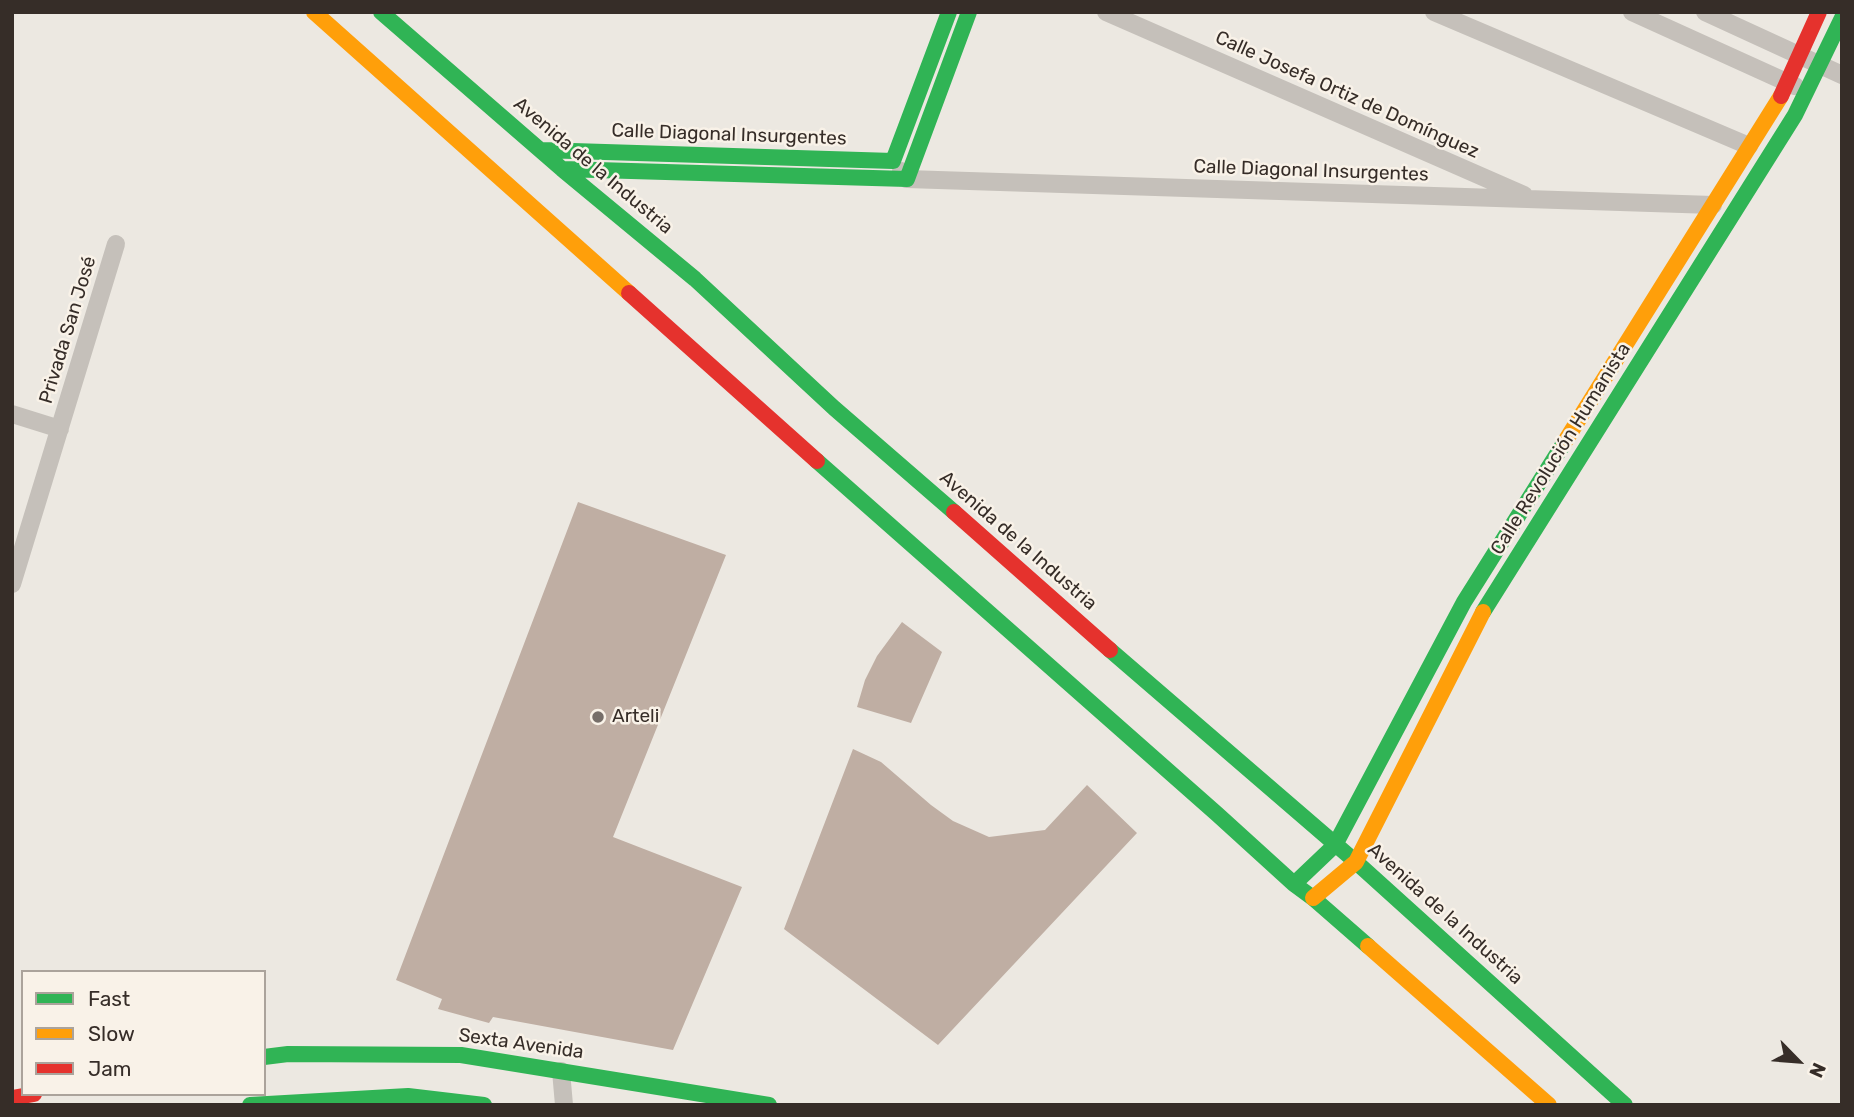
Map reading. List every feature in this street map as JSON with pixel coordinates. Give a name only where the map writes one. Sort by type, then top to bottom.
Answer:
[{"type":"main road","points":[[314,12],[1294,884],[1549,1105]]},
{"type":"main road","name":"Avenida de la Industria","points":[[381,12],[562,169],[695,279],[834,408],[1356,862],[1625,1105]]},
{"type":"main road","points":[[894,161],[948,12]]},
{"type":"main road","points":[[907,179],[969,12]]},
{"type":"main road","name":"Calle Revolución Humanista","points":[[1294,884],[1335,845],[1464,602],[1776,106],[1819,12]]},
{"type":"main road","name":"Calle Revolución Humanista","points":[[1312,898],[1356,862],[1482,613],[1796,115],[1842,18]]},
{"type":"main road","name":"Calle Diagonal Insurgentes","points":[[541,150],[894,161]]},
{"type":"main road","name":"Calle Diagonal Insurgentes","points":[[562,169],[907,179]]},
{"type":"main road","name":"Sexta Avenida","points":[[266,1057],[288,1054],[461,1055],[769,1105]]},
{"type":"main road","points":[[250,1105],[408,1096],[484,1105]]},
{"type":"street","name":"Calle Josefa Ortiz de Domínguez","points":[[1106,12],[1533,199]]},
{"type":"street","points":[[1434,12],[1749,146]]},
{"type":"street","points":[[1632,12],[1807,91]]},
{"type":"street","points":[[1705,12],[1842,75]]},
{"type":"street","points":[[1731,57],[1745,30]]},
{"type":"street","points":[[894,161],[907,179]]},
{"type":"street","name":"Calle Diagonal Insurgentes","points":[[907,179],[1713,205]]},
{"type":"street","name":"Privada San José","points":[[12,584],[116,244]]},
{"type":"street","points":[[12,414],[60,429]]},
{"type":"street","points":[[561,1071],[564,1105]]},
{"type":"building","points":[[578,502],[726,555],[613,837],[742,887],[673,1050],[493,1017],[489,1023],[438,1009],[442,999],[396,980]]},
{"type":"building","points":[[902,622],[942,652],[911,723],[857,707],[865,680],[877,656]]},
{"type":"building","points":[[853,749],[881,762],[953,821],[989,837],[1045,830],[1087,785],[1137,833],[938,1045],[784,929]]},
{"type":"traffic: fast","points":[[381,12],[562,169],[695,279],[834,408],[954,512]]},
{"type":"traffic: fast","points":[[541,150],[893,161],[949,12]]},
{"type":"traffic: fast","points":[[562,169],[907,179],[969,12]]},
{"type":"traffic: fast","points":[[1483,612],[1795,115],[1842,18]]},
{"type":"traffic: fast","points":[[1294,884],[1335,845],[1464,602],[1564,443]]},
{"type":"traffic: fast","points":[[817,461],[1294,884],[1368,946]]},
{"type":"traffic: fast","points":[[1110,650],[1356,862],[1625,1105]]},
{"type":"traffic: fast","points":[[266,1057],[288,1054],[461,1055],[769,1105]]},
{"type":"traffic: fast","points":[[250,1105],[408,1096],[484,1105]]},
{"type":"traffic: slow","points":[[314,12],[629,293]]},
{"type":"traffic: slow","points":[[1564,443],[1781,96]]},
{"type":"traffic: slow","points":[[1313,898],[1356,862],[1483,612]]},
{"type":"traffic: slow","points":[[1368,946],[1549,1105]]},
{"type":"traffic: jam","points":[[1781,96],[1819,12]]},
{"type":"traffic: jam","points":[[629,293],[817,461]]},
{"type":"traffic: jam","points":[[954,512],[1110,650]]},
{"type":"traffic: jam","points":[[12,1098],[23,1096]]},
{"type":"place","name":"Arteli","points":[[598,717]]}]
